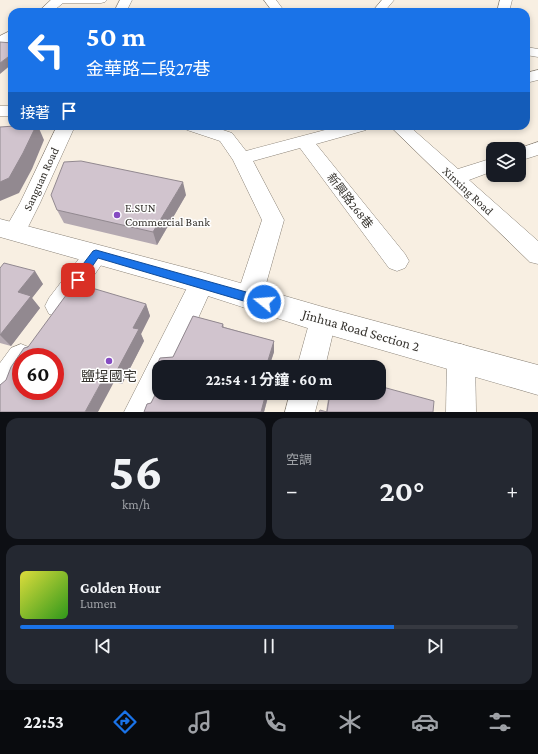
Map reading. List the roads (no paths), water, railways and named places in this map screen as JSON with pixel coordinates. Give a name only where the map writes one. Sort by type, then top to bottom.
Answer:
[{"type":"main road","name":"Jinhua Road Section 2","points":[[4,229],[202,283],[323,320],[538,380]]},
{"type":"street","points":[[49,8],[58,0],[102,0]]},
{"type":"street","points":[[381,8],[388,0]]},
{"type":"street","name":"Sanguan Road","points":[[4,229],[30,204],[64,130]]},
{"type":"street","points":[[205,130],[226,137],[242,158],[273,220],[249,298]]},
{"type":"street","points":[[242,158],[345,130]]},
{"type":"street","name":"Xinxing Road","points":[[403,130],[538,255]]},
{"type":"street","name":"新興路268巷","points":[[304,141],[396,261]]},
{"type":"street","points":[[526,152],[538,148]]},
{"type":"street","points":[[454,178],[486,167]]},
{"type":"street","points":[[0,387],[96,254]]},
{"type":"street","points":[[164,360],[202,283]]},
{"type":"street","points":[[313,360],[323,320]]},
{"type":"street","points":[[460,412],[461,358]]},
{"type":"street","points":[[139,412],[152,385]]},
{"type":"street","points":[[300,412],[303,400]]},
{"type":"place","name":"E.SUN Commercial Bank","points":[[117,215]]},
{"type":"place","name":"鹽埕國宅","points":[[109,361]]}]
